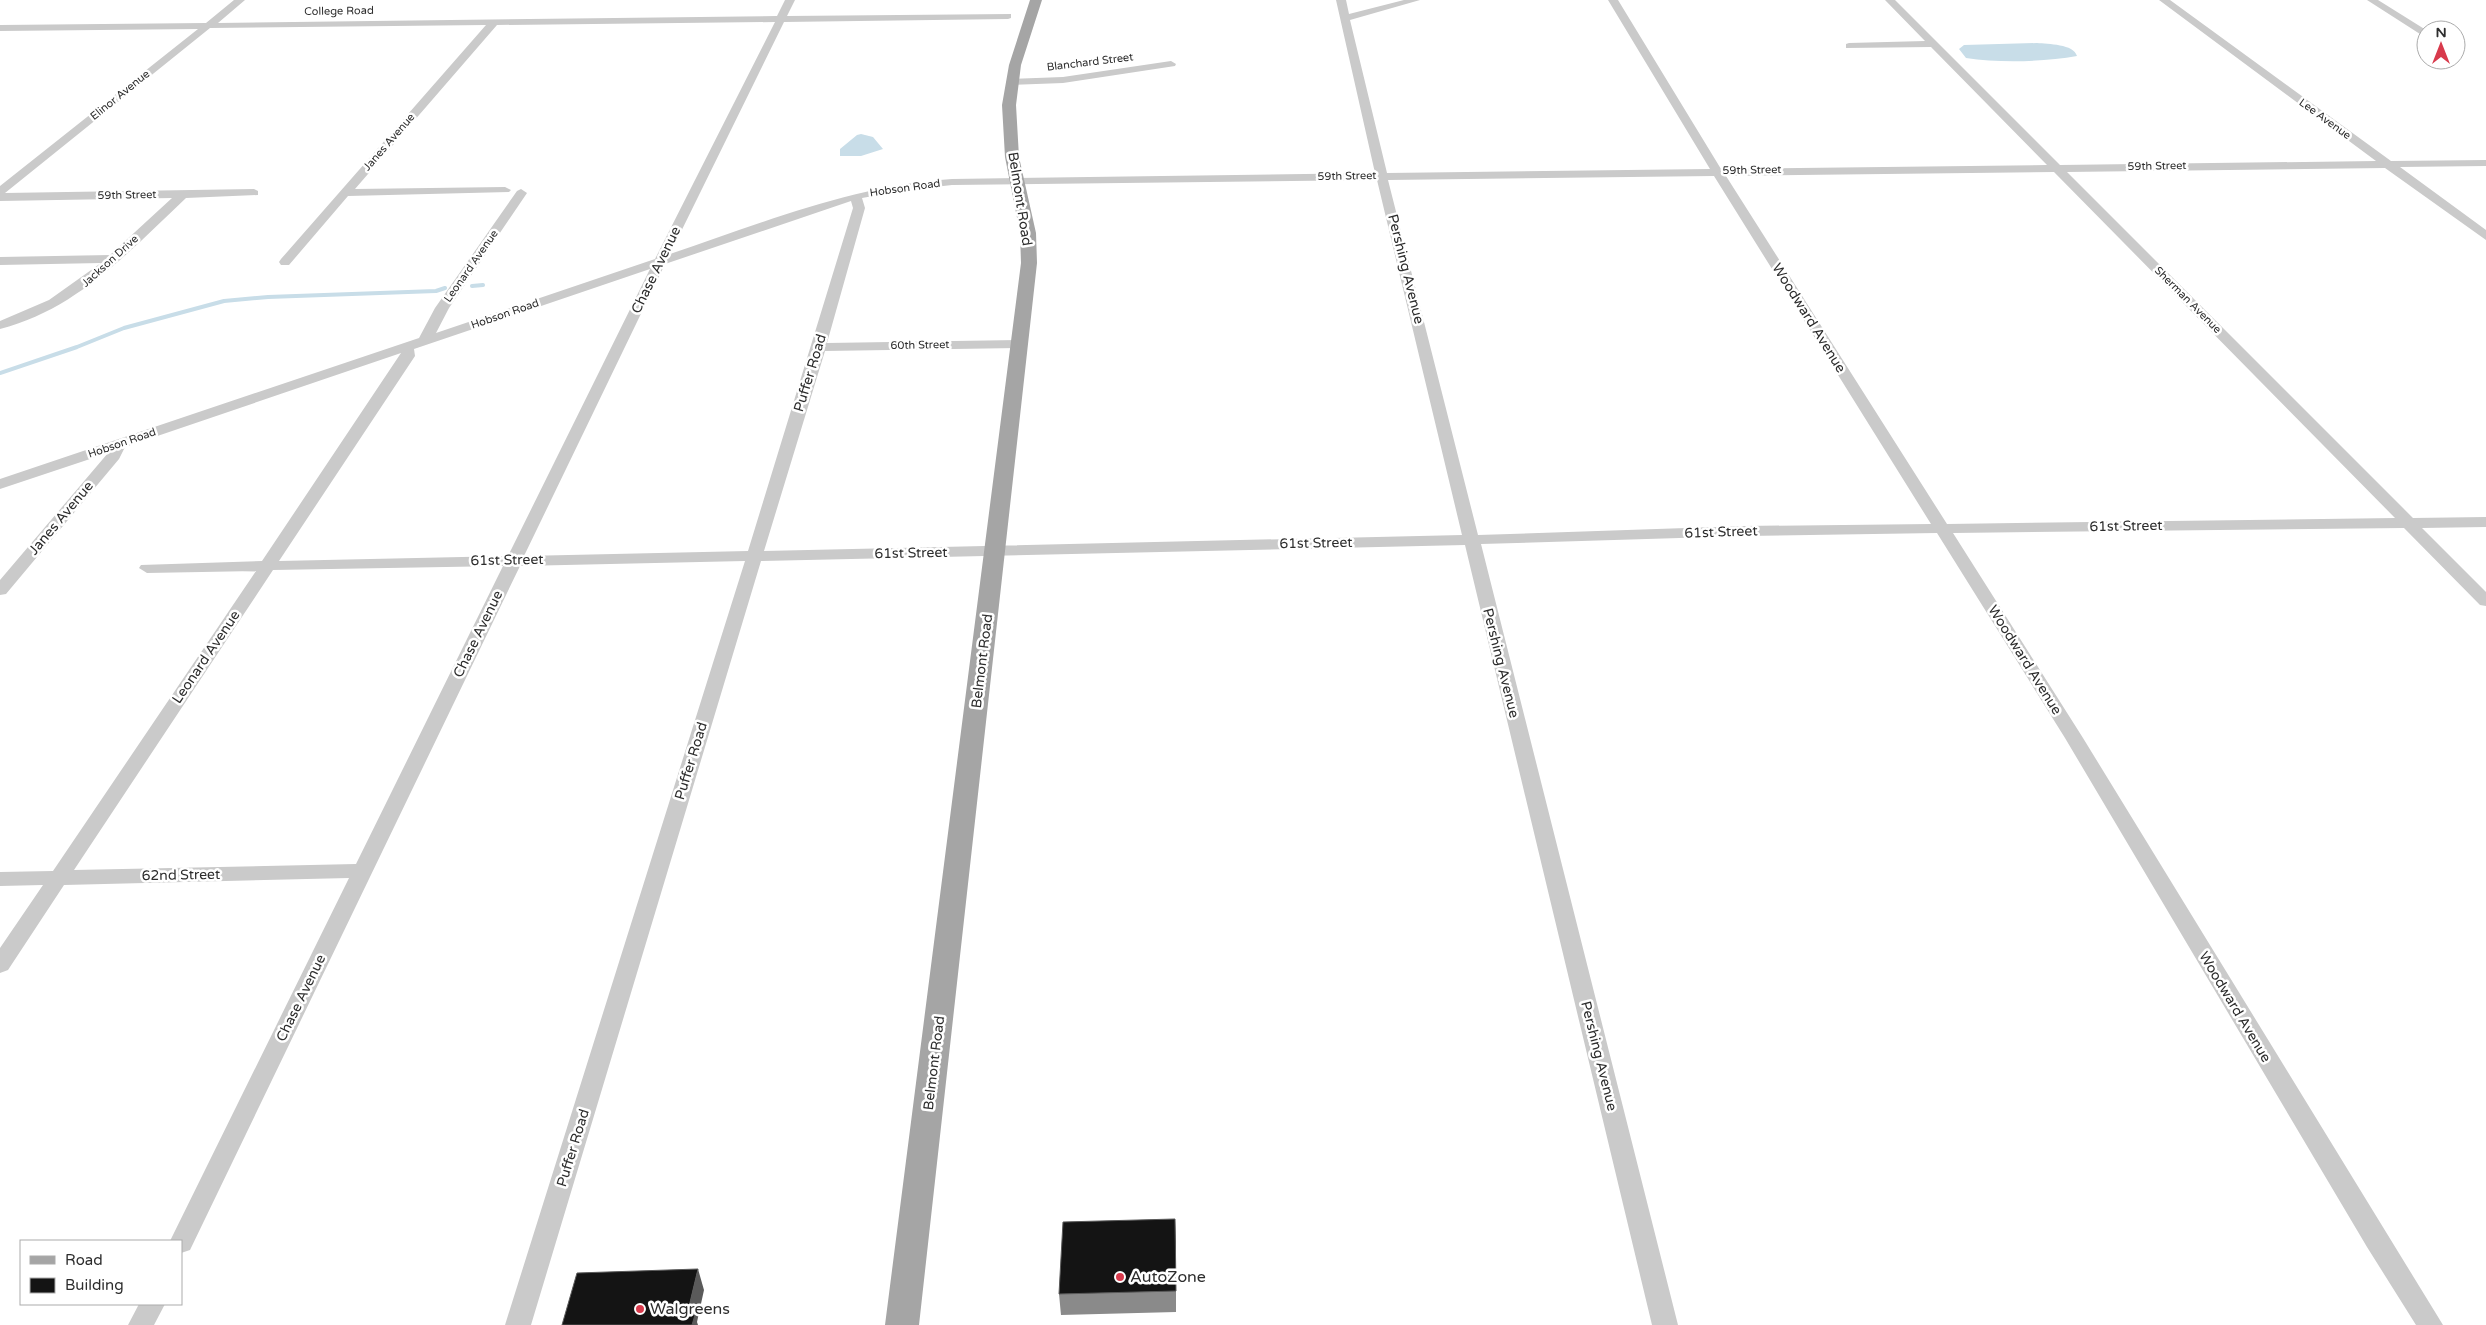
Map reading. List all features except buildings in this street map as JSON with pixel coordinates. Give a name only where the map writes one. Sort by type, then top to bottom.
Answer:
[{"type":"main road","name":"Belmont Road","points":[[902,1325],[1029,263],[1028,233],[1012,157],[1009,120],[1011,82],[1019,50],[1036,0]]},
{"type":"street","name":"Elinor Avenue","points":[[0,192],[240,0]]},
{"type":"street","name":"Chase Avenue","points":[[182,1241],[790,0]]},
{"type":"street","name":"Pershing Avenue","points":[[1341,0],[1471,540],[1665,1325]]},
{"type":"street","points":[[1346,18],[1415,0]]},
{"type":"street","name":"Woodward Avenue","points":[[1613,0],[1717,171],[2074,738],[2366,1224],[2430,1325]]},
{"type":"street","name":"Sherman Avenue","points":[[1890,0],[2486,601]]},
{"type":"street","name":"Lee Avenue","points":[[2164,0],[2486,236]]},
{"type":"street","points":[[2372,0],[2416,28]]},
{"type":"street","name":"College Road","points":[[0,28],[1008,16]]},
{"type":"street","name":"Janes Avenue","points":[[285,262],[494,22]]},
{"type":"street","points":[[1849,46],[1933,44]]},
{"type":"street","name":"Blanchard Street","points":[[1011,82],[1063,80],[1171,64]]},
{"type":"street","name":"59th Street","points":[[1018,181],[1382,175],[2486,163]]},
{"type":"street","name":"Hobson Road","points":[[0,484],[856,196],[912,184],[1018,181]]},
{"type":"street","points":[[345,193],[505,190]]},
{"type":"street","name":"59th Street","points":[[0,196],[254,193]]},
{"type":"street","name":"Leonard Avenue","points":[[424,342],[442,308],[522,193]]},
{"type":"street","name":"Jackson Drive","points":[[0,324],[34,312],[69,295],[91,280],[184,194]]},
{"type":"street","name":"Puffer Road","points":[[518,1325],[819,347],[859,208],[856,196]]},
{"type":"street","points":[[0,260],[114,259]]},
{"type":"street","name":"60th Street","points":[[819,347],[1020,344]]},
{"type":"street","name":"Leonard Avenue","points":[[0,965],[408,356],[407,348]]},
{"type":"street","name":"Janes Avenue","points":[[0,590],[114,456],[119,444]]},
{"type":"street","name":"61st Street","points":[[147,568],[1471,540],[1746,530],[2486,522]]},
{"type":"street","name":"62nd Street","points":[[0,879],[363,871]]},
{"type":"street","points":[[141,1325],[151,1305]]},
{"type":"water","points":[[2037,43],[2066,47],[2075,52],[2077,56],[2036,61],[1993,61],[1966,58],[1959,49],[1964,45]]},
{"type":"water","points":[[857,135],[873,137],[883,149],[861,156],[840,156],[840,149]]},
{"type":"waterway","points":[[472,286],[483,285]]},
{"type":"waterway","points":[[0,373],[77,347],[124,328],[224,301],[268,297],[436,291],[445,288]]},
{"type":"place","name":"AutoZone","points":[[1120,1277]]},
{"type":"place","name":"Walgreens","points":[[640,1309]]}]
